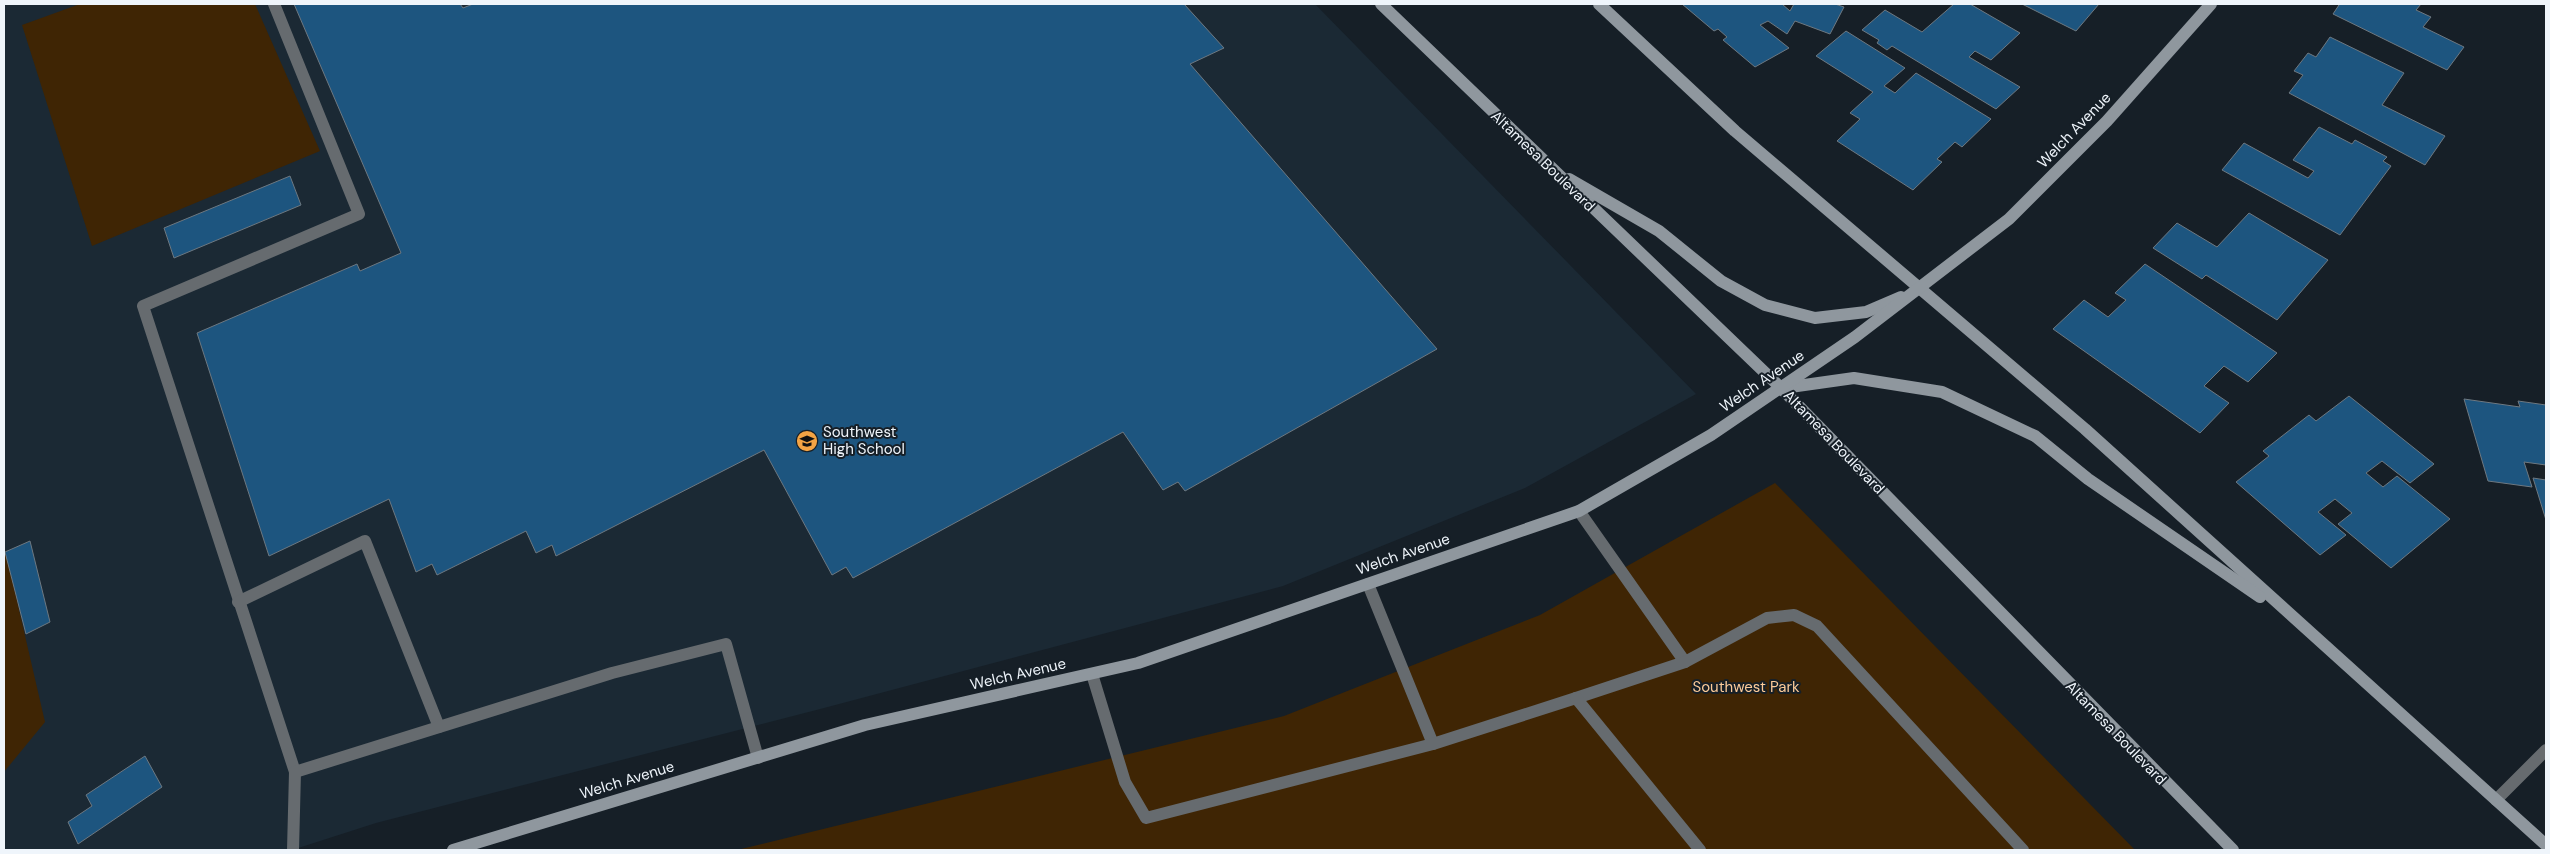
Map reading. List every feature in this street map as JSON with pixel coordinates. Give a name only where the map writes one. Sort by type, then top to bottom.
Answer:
[{"type":"main road","name":"Altamesa Boulevard","points":[[1381,4],[1781,388],[2128,746],[2233,850]]},
{"type":"main road","points":[[1599,4],[1735,131],[2085,429],[2298,624],[2546,845]]},
{"type":"main road","name":"Welch Avenue","points":[[453,850],[865,725],[1138,664],[1579,511],[1711,435],[1855,338],[2009,219],[2107,121],[2211,4]]},
{"type":"main road","points":[[1551,169],[1659,231],[1721,281],[1765,305],[1814,318],[1866,312],[1919,289]]},
{"type":"main road","points":[[1781,388],[1854,378],[1942,392],[2035,436],[2088,479],[2298,624]]},
{"type":"street","points":[[274,4],[359,214],[143,306],[295,772],[293,850]]},
{"type":"street","points":[[1579,511],[1685,662]]},
{"type":"street","points":[[238,602],[365,542],[439,727]]},
{"type":"street","points":[[1368,584],[1433,744]]},
{"type":"street","points":[[1092,674],[1125,782],[1146,818],[1433,744],[1685,662],[1767,618],[1794,615],[1817,626],[2023,850]]},
{"type":"street","points":[[295,772],[612,673],[726,644],[758,758]]},
{"type":"street","points":[[1576,698],[1700,850]]},
{"type":"street","points":[[2496,800],[2546,750]]},
{"type":"shaded area","name":"Southwest High School","points":[[4,4],[1315,4],[1696,394],[1525,488],[1283,586],[824,708],[376,823],[292,850],[4,850]]},
{"type":"green space","points":[[80,4],[255,4],[320,151],[92,246],[22,25]]},
{"type":"green space","name":"Southwest Park","points":[[1775,483],[2135,850],[737,850],[1284,716],[1540,615]]},
{"type":"green space","points":[[4,545],[45,722],[4,772]]},
{"type":"building","points":[[294,4],[460,4],[463,8],[473,4],[1184,4],[1224,48],[1190,64],[1437,349],[1185,491],[1178,482],[1163,490],[1123,432],[853,578],[846,567],[832,575],[764,450],[556,556],[552,545],[536,553],[526,531],[437,575],[432,564],[416,572],[389,499],[269,556],[197,333],[357,264],[360,271],[401,253]]},
{"type":"building","points":[[1682,4],[1782,4],[1790,11],[1794,4],[1835,4],[1844,7],[1830,34],[1795,21],[1787,34],[1768,21],[1760,25],[1789,48],[1755,67],[1723,40],[1727,37],[1718,29],[1714,31]]},
{"type":"building","points":[[1954,4],[1970,4],[2020,33],[1991,60],[1975,51],[1969,57],[2020,87],[1996,109],[1892,46],[1887,50],[1877,43],[1879,40],[1862,30],[1885,10],[1922,32]]},
{"type":"building","points":[[2022,4],[2099,4],[2076,31]]},
{"type":"building","points":[[2336,4],[2421,4],[2416,10],[2431,17],[2423,27],[2464,47],[2447,70],[2333,14],[2339,5]]},
{"type":"building","points":[[1846,31],[1905,68],[1884,86],[1895,93],[1916,73],[1991,119],[1962,147],[1955,142],[1937,159],[1942,162],[1913,190],[1837,141],[1860,119],[1850,113],[1873,92],[1816,56]]},
{"type":"building","points":[[2330,37],[2404,73],[2382,105],[2445,136],[2425,165],[2289,93],[2303,75],[2294,71],[2308,53],[2316,57]]},
{"type":"building","points":[[2319,127],[2352,144],[2355,140],[2387,157],[2383,161],[2391,166],[2340,235],[2222,170],[2244,143],[2308,178],[2314,171],[2293,160]]},
{"type":"building","points":[[290,176],[301,205],[174,258],[164,228]]},
{"type":"building","points":[[2249,213],[2328,260],[2277,320],[2206,275],[2202,279],[2153,248],[2177,223],[2217,247]]},
{"type":"building","points":[[2145,264],[2277,353],[2248,382],[2224,366],[2204,386],[2229,403],[2200,433],[2053,329],[2084,300],[2108,317],[2126,300],[2115,293]]},
{"type":"building","points":[[2349,396],[2434,464],[2410,483],[2382,461],[2366,473],[2383,487],[2397,476],[2450,519],[2391,568],[2338,524],[2352,513],[2335,499],[2318,512],[2346,535],[2320,555],[2236,482],[2269,456],[2263,451],[2309,415],[2316,421]]},
{"type":"building","points":[[2464,399],[2520,407],[2518,401],[2546,405],[2546,465],[2524,462],[2532,487],[2488,481]]},
{"type":"building","points":[[2533,478],[2546,480],[2546,520]]},
{"type":"building","points":[[30,541],[50,622],[26,634],[5,552]]},
{"type":"building","points":[[145,756],[162,787],[78,844],[68,822],[92,806],[86,795]]},
{"type":"place","name":"Southwest High School","points":[[807,441]]}]
